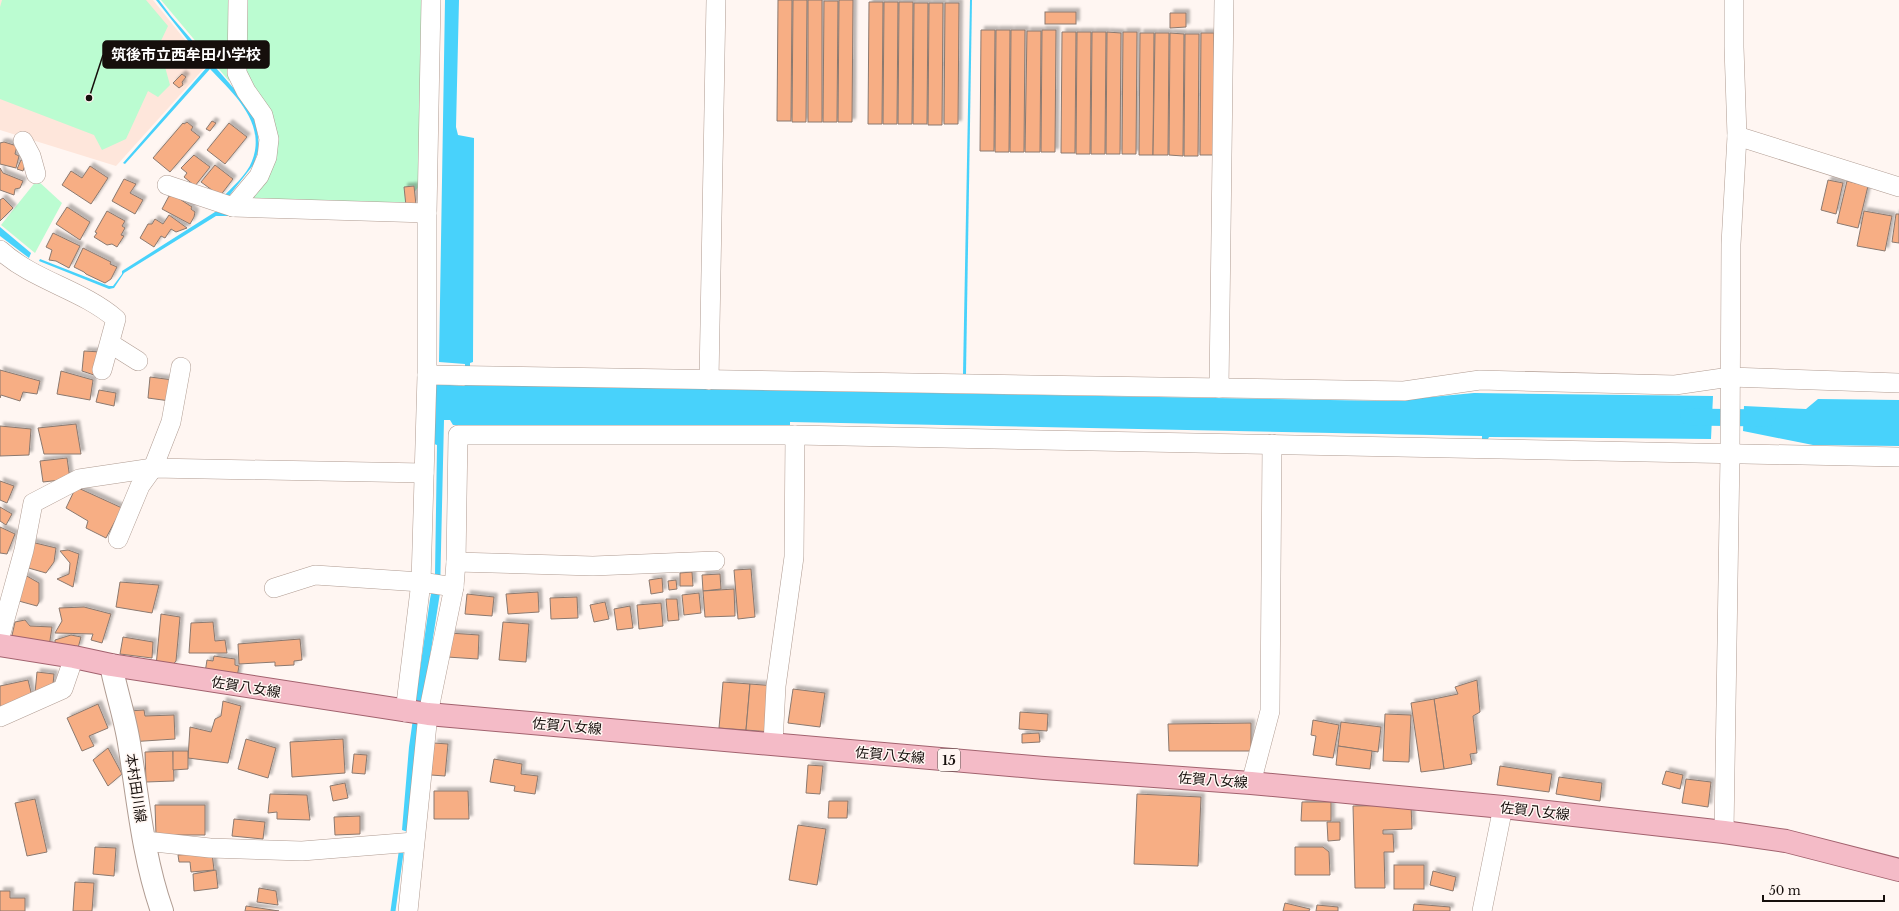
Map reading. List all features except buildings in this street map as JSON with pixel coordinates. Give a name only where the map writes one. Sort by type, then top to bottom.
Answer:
[{"type":"main road","name":"佐賀八女線","points":[[0,644],[111,665],[405,712],[1044,768],[1251,783],[1503,807],[1724,832],[1786,841],[1899,870]]},
{"type":"main road","name":"本村田川線","points":[[111,665],[129,742],[134,780],[154,890],[162,911]]},
{"type":"street","points":[[233,207],[259,176],[266,157],[269,139],[263,115],[246,92],[237,73],[238,0]]},
{"type":"street","points":[[405,712],[421,582],[427,375],[427,213],[431,0]]},
{"type":"street","points":[[709,380],[716,0]]},
{"type":"street","points":[[1219,388],[1224,0]]},
{"type":"street","points":[[1724,832],[1730,454],[1731,244],[1737,136],[1734,0]]},
{"type":"street","points":[[1737,136],[1899,187]]},
{"type":"street","points":[[23,141],[31,156],[36,174]]},
{"type":"street","points":[[167,185],[233,207],[427,213]]},
{"type":"street","points":[[0,250],[15,263],[101,306],[116,319],[111,344],[102,370]]},
{"type":"street","points":[[111,344],[138,361]]},
{"type":"street","points":[[118,539],[140,486],[153,468],[171,422],[181,367]]},
{"type":"street","points":[[427,375],[1404,391],[1480,380],[1675,385],[1730,377],[1899,383]]},
{"type":"street","points":[[408,911],[428,714],[454,587],[456,562],[458,435],[795,435],[1899,457]]},
{"type":"street","points":[[773,744],[776,686],[794,557],[795,435]]},
{"type":"street","points":[[1251,783],[1270,711],[1272,444]]},
{"type":"street","points":[[0,637],[24,550],[33,503],[79,479],[153,468],[424,473]]},
{"type":"street","points":[[456,562],[593,566],[715,561]]},
{"type":"street","points":[[274,588],[315,575],[421,582],[454,587]]},
{"type":"street","points":[[0,717],[63,689],[74,657]]},
{"type":"street","points":[[1482,911],[1503,807]]},
{"type":"street","points":[[145,841],[210,848],[302,851],[414,842]]},
{"type":"shaded area","points":[[0,0],[153,0],[206,66],[116,166],[0,130]]},
{"type":"green space","points":[[2,0],[146,0],[168,26],[159,45],[170,85],[158,97],[148,91],[126,139],[102,150],[94,135],[0,99],[0,7]]},
{"type":"green space","points":[[161,0],[231,0],[229,81]]},
{"type":"green space","points":[[243,0],[426,0],[422,183],[402,206],[253,204],[250,196],[269,163],[241,74]]},
{"type":"green space","points":[[37,180],[62,203],[35,253],[1,225]]},
{"type":"water","points":[[156,0],[159,0],[171,16],[249,106],[257,126],[259,148],[254,164],[225,201],[221,199],[243,176],[250,166],[255,147],[255,134],[245,110],[228,88],[210,69],[125,164],[123,163],[208,66]]},
{"type":"water","points":[[445,0],[459,0],[456,127],[458,135],[474,138],[473,362],[470,363],[470,366],[465,367],[465,364],[439,362]]},
{"type":"water","points":[[970,0],[972,0],[966,374],[963,375]]},
{"type":"water","points":[[215,212],[412,216],[216,216],[124,273],[114,288],[109,289],[39,261],[40,259],[109,286],[113,286],[122,274],[122,271]]},
{"type":"water","points":[[0,227],[31,253],[29,258],[0,236]]},
{"type":"water","points":[[470,382],[477,385],[1389,401],[1474,393],[1713,396],[1711,439],[1489,437],[1488,439],[1482,439],[1482,436],[790,422],[790,425],[781,429],[453,425],[450,420],[444,420],[440,593],[419,727],[408,832],[402,830],[409,747],[430,599],[435,575],[437,445],[434,444],[435,384],[464,386]]},
{"type":"water","points":[[1818,399],[1899,400],[1899,446],[1813,445],[1743,431],[1744,406],[1806,409]]},
{"type":"waterway","points":[[1689,417],[1767,418]]},
{"type":"waterway","points":[[393,911],[402,846]]},
{"type":"place","name":"筑後市立西牟田小学校","points":[[89,98]]}]
